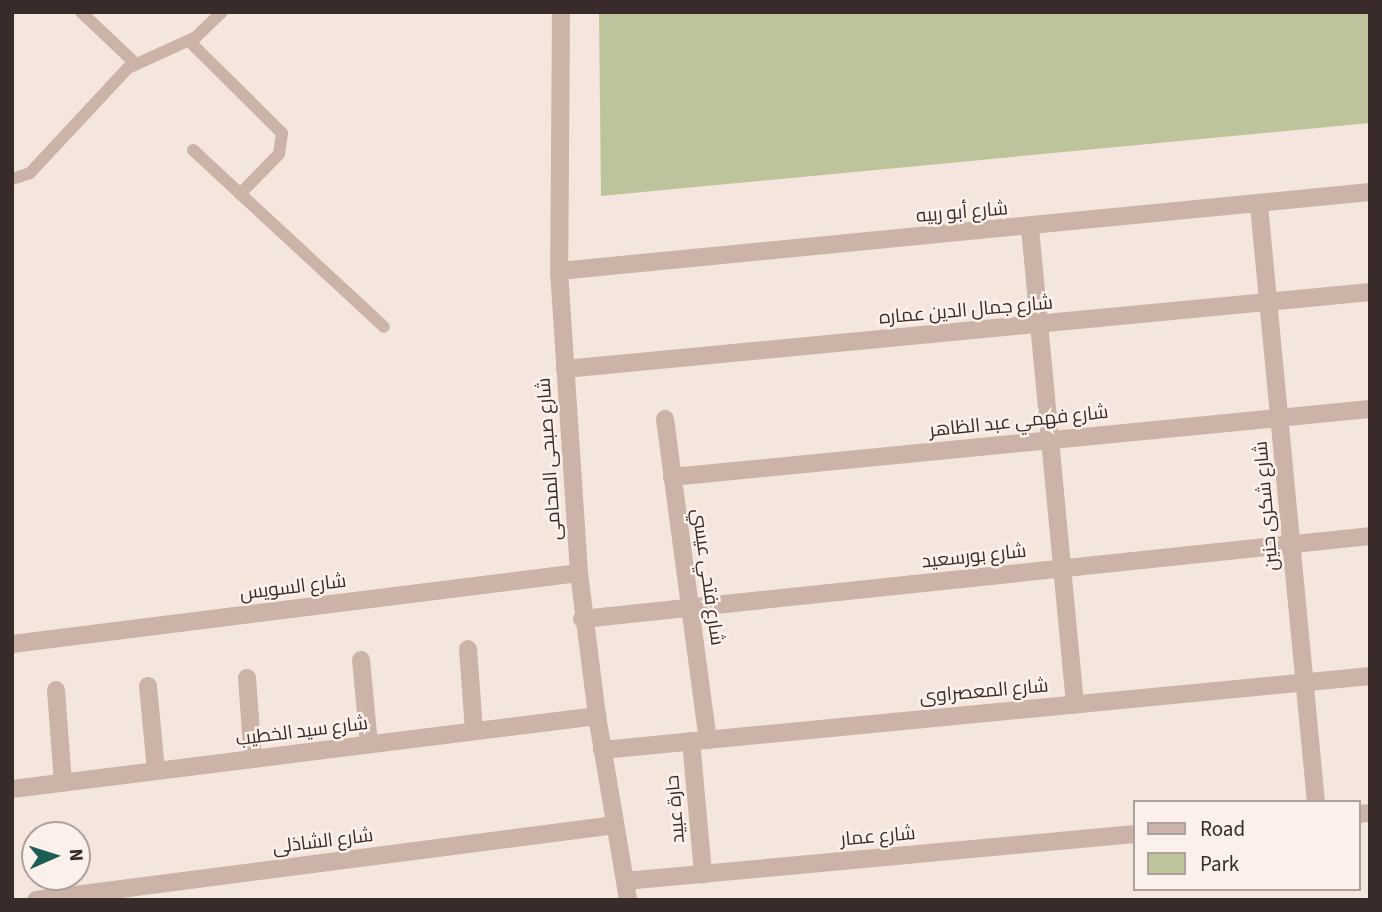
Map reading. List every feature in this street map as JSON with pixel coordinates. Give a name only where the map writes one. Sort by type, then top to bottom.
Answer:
[{"type":"street","name":"شارع صبحى المحامى","points":[[561,12],[559,271],[582,619],[628,900]]},
{"type":"street","name":"شارع أبو ربيه","points":[[559,271],[1259,206],[1370,192]]},
{"type":"street","name":"شارع شكرى حنين","points":[[1259,206],[1316,800]]},
{"type":"street","points":[[1030,228],[1075,705]]},
{"type":"street","name":"شارع جمال الدين عماره","points":[[565,369],[1269,305],[1370,292]]},
{"type":"street","name":"شارع فهمي عبد الظاهر","points":[[672,477],[1370,409]]},
{"type":"street","name":"شارع فتحي عيسي","points":[[665,419],[690,607],[700,741]]},
{"type":"street","name":"شارع بورسعيد","points":[[582,619],[1370,536]]},
{"type":"street","name":"شارع السويس","points":[[12,644],[579,573]]},
{"type":"street","points":[[468,649],[474,731]]},
{"type":"street","points":[[361,660],[369,744]]},
{"type":"street","name":"شارع المعصراوى","points":[[603,750],[1370,676]]},
{"type":"street","points":[[247,678],[253,759]]},
{"type":"street","points":[[148,686],[156,771]]},
{"type":"street","points":[[56,690],[63,783]]},
{"type":"street","name":"شارع سيد الخطيب","points":[[12,789],[597,716]]},
{"type":"street","name":"حارة عبيد","points":[[700,741],[703,874]]},
{"type":"street","name":"شارع الشاذلى","points":[[36,900],[615,825]]},
{"type":"street","name":"شارع عمار","points":[[625,881],[1134,834]]},
{"type":"lane","points":[[81,12],[135,63]]},
{"type":"lane","points":[[12,179],[30,173],[135,63],[189,41],[222,12]]},
{"type":"lane","points":[[189,41],[278,124],[282,133],[279,154],[240,194]]},
{"type":"lane","points":[[193,150],[384,327]]},
{"type":"green space","points":[[599,12],[1370,12],[1370,123],[601,196]]}]
